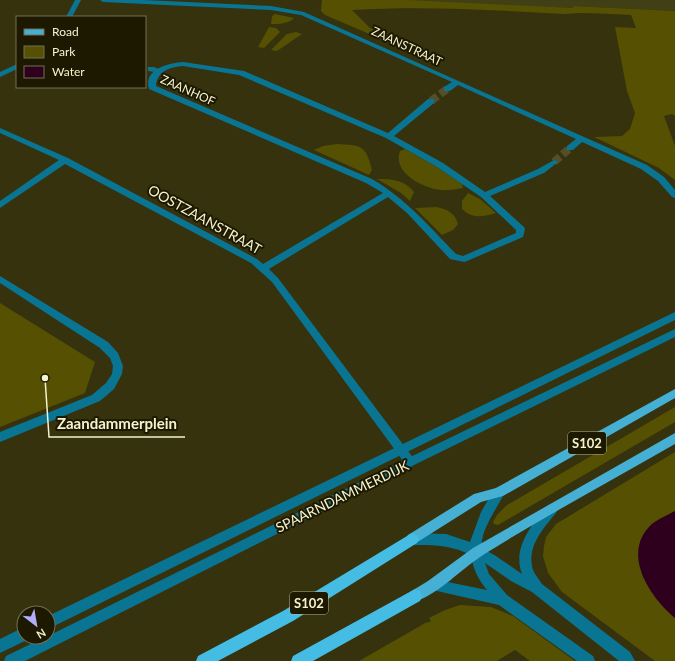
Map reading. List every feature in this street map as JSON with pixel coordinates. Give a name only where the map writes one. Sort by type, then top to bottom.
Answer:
[{"type":"highway","name":"S102","points":[[203,661],[288,616],[412,539]]},
{"type":"highway","name":"S102","points":[[298,661],[414,596]]},
{"type":"main road","name":"S102","points":[[412,539],[478,498],[499,492],[675,393]]},
{"type":"main road","name":"S102","points":[[414,596],[433,585],[478,552],[675,438]]},
{"type":"street","points":[[69,16],[78,0]]},
{"type":"street","name":"ZAANSTRAAT","points":[[104,0],[271,8],[302,13],[323,21],[456,83],[644,167],[661,179],[675,195]]},
{"type":"street","name":"ZAANHOF","points":[[183,64],[241,73],[388,136],[440,165],[484,195],[521,229],[520,235],[464,259],[453,257],[410,211],[390,193],[369,181],[152,88],[152,80],[155,70],[169,65],[183,64]]},
{"type":"street","points":[[0,75],[16,67]]},
{"type":"street","points":[[447,89],[456,83]]},
{"type":"street","points":[[388,136],[431,102]]},
{"type":"street","name":"OOSTZAANSTRAAT","points":[[0,130],[65,160],[254,261],[263,268],[275,280],[410,462]]},
{"type":"street","points":[[570,148],[581,139]]},
{"type":"street","points":[[0,205],[65,160]]},
{"type":"street","points":[[484,195],[541,172],[554,162]]},
{"type":"street","points":[[263,268],[390,193]]},
{"type":"street","points":[[0,279],[104,345],[114,356],[118,366],[117,374],[110,386],[96,398],[0,437]]},
{"type":"street","name":"SPAARNDAMMERDIJK","points":[[56,619],[675,316]]},
{"type":"street","name":"SPAARNDAMMERDIJK","points":[[11,661],[410,462],[675,333]]},
{"type":"street","points":[[499,492],[485,516],[475,545],[478,552],[479,566],[485,578],[502,599],[588,661]]},
{"type":"street","points":[[537,588],[527,571],[526,548],[538,526],[552,509]]},
{"type":"street","points":[[412,539],[446,540],[461,544],[478,552],[492,560],[515,577],[537,588],[625,657],[628,661]]},
{"type":"street","points":[[433,585],[502,599]]},
{"type":"street","points":[[0,646],[16,638]]},
{"type":"shaded area","points":[[361,0],[675,0],[675,11],[574,6],[573,8]]},
{"type":"green space","points":[[322,0],[408,0],[573,8],[573,6],[675,11],[675,116],[672,114],[664,116],[675,146],[675,180],[659,168],[594,137],[622,136],[630,129],[635,113],[627,91],[615,27],[636,28],[631,15],[586,13],[564,14],[432,8],[352,10],[370,28],[405,43],[402,48],[325,15],[321,11]]},
{"type":"green space","points":[[275,14],[294,18],[286,23],[271,24],[272,16]]},
{"type":"green space","points":[[269,27],[276,28],[280,32],[264,48],[258,47]]},
{"type":"green space","points":[[296,32],[302,34],[277,51],[271,50],[287,34]]},
{"type":"green space","points":[[337,144],[357,146],[365,151],[372,170],[369,175],[314,150],[323,146]]},
{"type":"green space","points":[[405,149],[437,167],[462,184],[463,188],[441,190],[418,183],[400,166],[400,151]]},
{"type":"green space","points":[[377,179],[398,181],[407,185],[414,192],[410,201],[401,193]]},
{"type":"green space","points":[[468,193],[480,199],[496,213],[474,216],[466,212],[462,209],[462,201]]},
{"type":"green space","points":[[436,207],[453,214],[458,224],[453,230],[442,235],[415,208]]},
{"type":"green space","points":[[0,303],[95,362],[85,393],[0,427]]},
{"type":"green space","points":[[675,407],[675,422],[498,525],[494,524],[493,522],[497,515],[507,505]]},
{"type":"green space","points":[[675,452],[675,511],[652,524],[640,541],[642,573],[657,598],[675,618],[675,661],[655,661],[562,592],[548,573],[543,556],[546,537],[556,524]]},
{"type":"green space","points":[[460,605],[491,607],[513,616],[575,661],[530,661],[515,650],[497,661],[359,661],[431,621],[429,618]]},
{"type":"water","points":[[675,511],[675,618],[666,610],[649,588],[639,563],[638,551],[641,538],[649,527],[657,520]]},
{"type":"tunnel","points":[[431,101],[447,89]]},
{"type":"tunnel","points":[[554,162],[570,148]]},
{"type":"place","name":"Zaandammerplein","points":[[45,378]]}]
